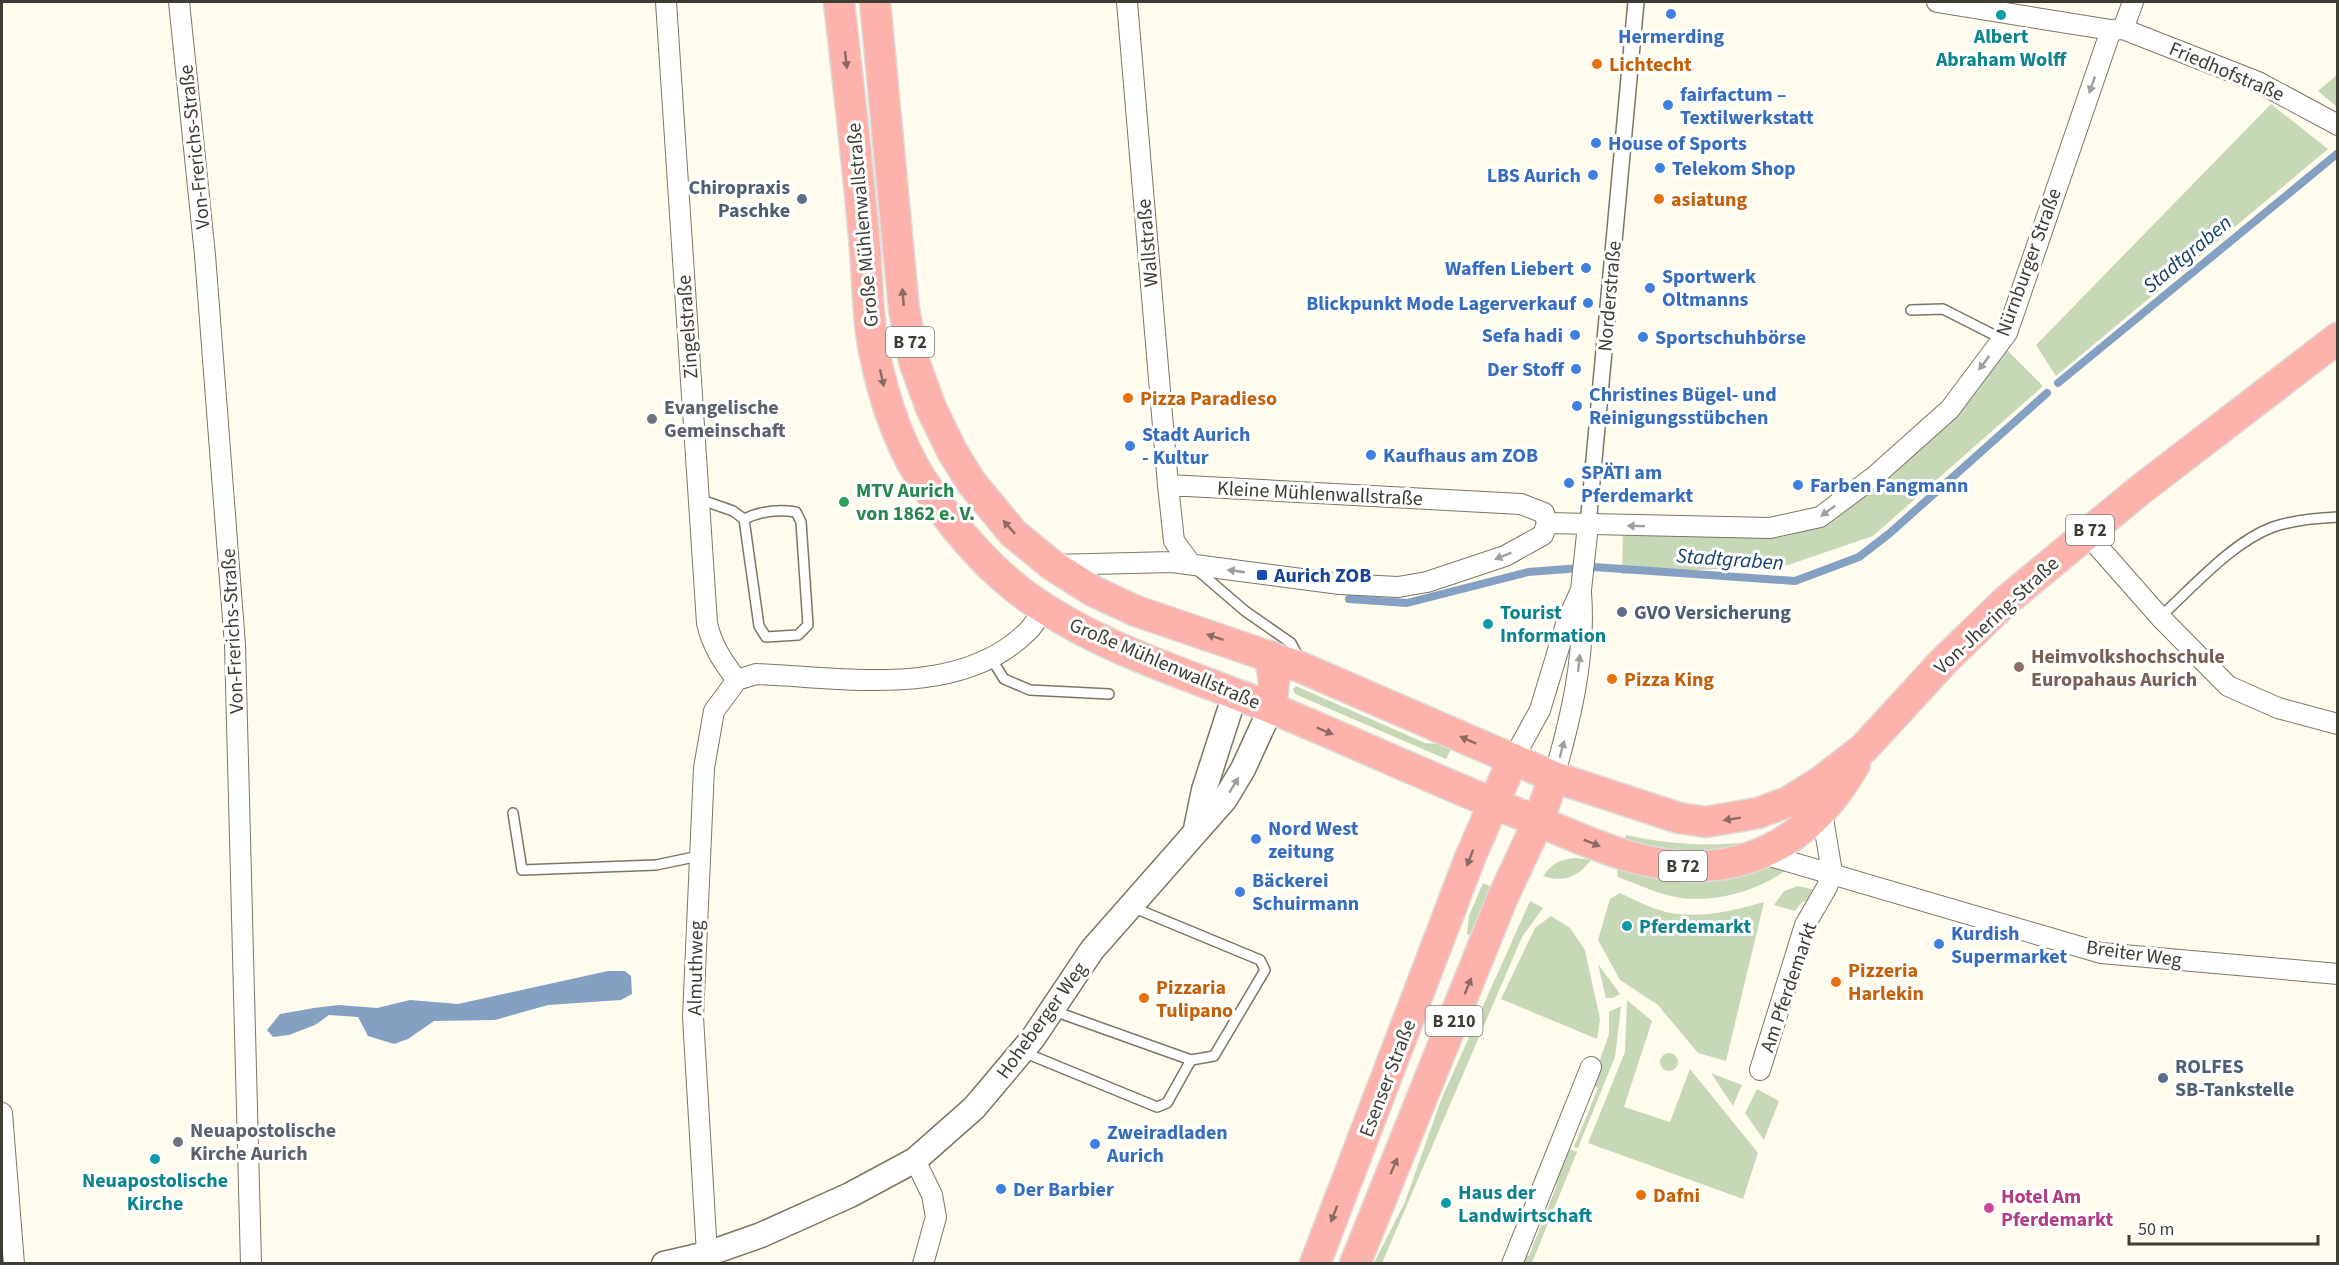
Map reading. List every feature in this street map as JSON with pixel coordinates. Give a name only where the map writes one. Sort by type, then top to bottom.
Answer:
[{"type":"main road","name":"Große Mühlenwallstraße","points":[[839,2],[868,109],[880,224],[904,309],[914,361],[931,408],[971,482],[1013,532],[1052,565],[1093,591],[1136,612],[1300,667],[1554,777]]},
{"type":"main road","name":"Große Mühlenwallstraße","points":[[868,109],[875,2]]},
{"type":"main road","name":"Große Mühlenwallstraße","points":[[880,224],[871,333],[885,391],[901,440],[919,476],[944,513],[978,553],[1044,609],[1087,633],[1135,655],[1271,708],[1538,822]]},
{"type":"main road","name":"Von-Jhering-Straße","points":[[1554,777],[1644,808],[1680,818],[1706,822],[1758,813],[1788,802],[1864,748],[1960,646],[2007,600],[2086,533],[2337,338]]},
{"type":"main road","name":"Hoheberger Weg","points":[[1235,694],[1250,672],[1270,656],[1274,681],[1271,708]]},
{"type":"main road","name":"Von-Jhering-Straße","points":[[1538,822],[1605,848],[1659,864],[1704,866],[1763,854],[1822,813],[1843,785],[1864,748]]},
{"type":"main road","name":"Esenser Straße","points":[[1315,1263],[1492,804],[1513,759]]},
{"type":"main road","name":"Esenser Straße","points":[[1354,1263],[1502,899],[1538,822],[1554,777]]},
{"type":"street","name":"Von-Frerichs-Straße","points":[[179,2],[205,255],[235,645],[251,1263]]},
{"type":"street","name":"Zingelstraße","points":[[666,2],[710,638],[733,684]]},
{"type":"street","name":"Wallstraße","points":[[1127,2],[1168,484]]},
{"type":"street","name":"Norderstraße","points":[[1554,777],[1569,721],[1579,666],[1583,618],[1582,588],[1636,2]]},
{"type":"street","name":"Friedhofstraße","points":[[1937,2],[2117,30],[2258,82],[2332,121]]},
{"type":"street","name":"Nürnburger Straße","points":[[1588,525],[1770,528],[1820,517],[1875,476],[1950,409],[2007,333],[2117,30],[2133,2]]},
{"type":"street","name":"Kleine Mühlenwallstraße","points":[[1168,484],[1521,504],[1544,513],[1547,523]]},
{"type":"street","points":[[1168,484],[1174,541],[1191,564]]},
{"type":"street","points":[[1052,565],[1092,562],[1191,564],[1323,582],[1398,587],[1427,582],[1505,556],[1543,535],[1547,523],[1588,525]]},
{"type":"street","points":[[2086,533],[2160,618],[2228,686],[2278,708],[2337,724]]},
{"type":"street","name":"Norderstraße","points":[[1513,759],[1540,710],[1567,621],[1582,588]]},
{"type":"street","points":[[733,684],[756,674],[905,680],[951,672],[991,658],[1028,631],[1044,609]]},
{"type":"street","name":"Almuthweg","points":[[707,1254],[693,1017],[699,855],[704,768],[714,711],[733,684]]},
{"type":"street","name":"Hoheberger Weg","points":[[1196,830],[1204,789],[1235,694]]},
{"type":"street","name":"Hoheberger Weg","points":[[664,1263],[707,1254],[760,1235],[850,1195],[915,1160],[974,1108],[1022,1052],[1092,951],[1225,799],[1243,769],[1271,708]]},
{"type":"street","points":[[1822,813],[1832,872]]},
{"type":"street","name":"Breiter Weg","points":[[1763,854],[1832,872],[2101,953],[2337,974]]},
{"type":"street","name":"Am Pferdemarkt","points":[[1760,1070],[1805,925],[1827,887],[1832,872]]},
{"type":"street","points":[[1512,1263],[1591,1067]]},
{"type":"street","points":[[2,1113],[6,1212],[14,1263]]},
{"type":"street","points":[[915,1160],[932,1195],[936,1217],[923,1263]]},
{"type":"lane","points":[[1911,310],[1943,309],[2002,339]]},
{"type":"lane","points":[[699,499],[733,511],[744,519],[759,626],[766,637],[798,635],[808,625],[801,522],[796,512],[783,510],[757,513],[744,519]]},
{"type":"lane","points":[[2160,618],[2237,548],[2272,527],[2317,518],[2337,517]]},
{"type":"lane","points":[[1191,564],[1245,611],[1291,643],[1299,655],[1300,667]]},
{"type":"lane","points":[[991,658],[1004,678],[1030,690],[1109,694]]},
{"type":"lane","points":[[513,813],[522,870],[656,865],[699,855]]},
{"type":"lane","points":[[1052,1011],[1191,1060],[1214,1056],[1265,970],[1260,960],[1130,906]]},
{"type":"lane","points":[[1022,1052],[1157,1107],[1167,1103],[1191,1060]]},
{"type":"green space","points":[[2337,75],[2337,107],[2318,91]]},
{"type":"green space","points":[[2271,104],[2328,149],[2056,376],[2036,345]]},
{"type":"green space","points":[[2006,349],[2043,386],[1873,536],[1788,565],[1622,574],[1623,530],[1783,537],[1829,521],[1939,432]]},
{"type":"green space","points":[[1296,686],[1425,743],[1453,745],[1446,759],[1295,694],[1293,689]]},
{"type":"green space","points":[[1626,835],[1684,843],[1742,843],[1743,847],[1683,854],[1624,841]]},
{"type":"green space","points":[[1576,858],[1591,860],[1581,871],[1570,877],[1557,879],[1543,876],[1557,862]]},
{"type":"green space","points":[[1767,866],[1786,870],[1761,885],[1747,890],[1732,895],[1700,899],[1671,896],[1651,890],[1618,877],[1617,869],[1677,879]]},
{"type":"green space","points":[[1483,883],[1494,888],[1471,936],[1467,934],[1469,916]]},
{"type":"green space","points":[[1798,886],[1820,891],[1816,900],[1802,902],[1795,911],[1774,905],[1784,891]]},
{"type":"green space","points":[[1620,893],[1659,910],[1685,915],[1739,909],[1764,902],[1726,1061],[1698,1053],[1658,1005],[1620,980],[1598,940],[1610,899]]},
{"type":"green space","points":[[1530,901],[1543,908],[1522,937],[1382,1263],[1374,1263],[1405,1202],[1441,1100]]},
{"type":"green space","points":[[1551,916],[1570,928],[1585,950],[1600,1019],[1597,1039],[1501,999],[1535,928]]},
{"type":"green space","points":[[1598,964],[1620,994],[1613,998],[1606,998]]},
{"type":"green space","points":[[1627,1000],[1652,1021],[1624,1107],[1670,1122],[1690,1069],[1758,1153],[1743,1199],[1588,1143],[1625,1052]]},
{"type":"green space","points":[[1621,1006],[1615,1057],[1578,1148],[1574,1147],[1598,1088],[1591,1085],[1609,1034],[1609,1012]]},
{"type":"green space","points":[[1669,1053],[1675,1056],[1678,1062],[1675,1068],[1669,1071],[1663,1068],[1660,1062],[1663,1056]]},
{"type":"green space","points":[[1711,1073],[1742,1085],[1733,1106]]},
{"type":"green space","points":[[1757,1089],[1779,1101],[1764,1140],[1745,1113]]},
{"type":"green space","points":[[1565,1147],[1577,1152],[1532,1263],[1520,1264],[1523,1254],[1529,1256],[1557,1185],[1552,1182]]},
{"type":"water","points":[[608,971],[625,971],[631,976],[632,994],[621,1000],[548,1005],[495,1020],[434,1021],[408,1039],[394,1044],[368,1036],[358,1017],[329,1015],[315,1025],[289,1035],[273,1037],[267,1030],[280,1014],[314,1008],[339,1005],[377,1008],[410,1000],[458,1004]]},
{"type":"waterway","name":"Stadtgraben","points":[[2058,383],[2338,153]]},
{"type":"waterway","name":"Stadtgraben","points":[[1349,599],[1407,603],[1528,572],[1594,567],[1795,581],[1859,557],[1890,533],[2047,393]]},
{"type":"place","name":"Hermerding","points":[[1671,14]]},
{"type":"place","name":"Albert Abraham Wolff","points":[[2001,15]]},
{"type":"place","name":"Lichtecht","points":[[1597,64]]},
{"type":"place","name":"fairfactum – Textilwerkstatt","points":[[1668,105]]},
{"type":"place","name":"House of Sports","points":[[1596,143]]},
{"type":"place","name":"Telekom Shop","points":[[1660,168]]},
{"type":"place","name":"LBS Aurich","points":[[1593,175]]},
{"type":"place","name":"Chiropraxis Paschke","points":[[802,199]]},
{"type":"place","name":"asiatung","points":[[1659,199]]},
{"type":"place","name":"Waffen Liebert","points":[[1586,268]]},
{"type":"place","name":"Sportwerk Oltmanns","points":[[1650,288]]},
{"type":"place","name":"Blickpunkt Mode Lagerverkauf","points":[[1588,303]]},
{"type":"place","name":"Sefa hadi","points":[[1575,335]]},
{"type":"place","name":"Sportschuhbörse","points":[[1643,337]]},
{"type":"place","name":"Der Stoff","points":[[1576,369]]},
{"type":"place","name":"Pizza Paradieso","points":[[1128,398]]},
{"type":"place","name":"Christines Bügel- und Reinigungsstübchen","points":[[1577,406]]},
{"type":"place","name":"Evangelische Gemeinschaft","points":[[652,419]]},
{"type":"place","name":"Stadt Aurich - Kultur","points":[[1130,446]]},
{"type":"place","name":"Kaufhaus am ZOB","points":[[1371,455]]},
{"type":"place","name":"SPÄTI am Pferdemarkt","points":[[1569,483]]},
{"type":"place","name":"Farben Fangmann","points":[[1798,485]]},
{"type":"place","name":"MTV Aurich von 1862 e. V.","points":[[844,502]]},
{"type":"place","name":"Aurich ZOB","points":[[1262,575]]},
{"type":"place","name":"GVO Versicherung","points":[[1622,612]]},
{"type":"place","name":"Tourist Information","points":[[1488,624]]},
{"type":"place","name":"Heimvolkshochschule Europahaus Aurich","points":[[2019,667]]},
{"type":"place","name":"Pizza King","points":[[1612,679]]},
{"type":"place","name":"Nord West zeitung","points":[[1256,839]]},
{"type":"place","name":"Bäckerei Schuirmann","points":[[1240,892]]},
{"type":"place","name":"Pferdemarkt","points":[[1627,926]]},
{"type":"place","name":"Kurdish Supermarket","points":[[1939,944]]},
{"type":"place","name":"Pizzeria Harlekin","points":[[1836,982]]},
{"type":"place","name":"Pizzaria Tulipano","points":[[1144,998]]},
{"type":"place","name":"ROLFES SB-Tankstelle","points":[[2163,1078]]},
{"type":"place","name":"Neuapostolische Kirche Aurich","points":[[178,1142]]},
{"type":"place","name":"Zweiradladen Aurich","points":[[1095,1144]]},
{"type":"place","name":"Neuapostolische Kirche","points":[[155,1159]]},
{"type":"place","name":"Der Barbier","points":[[1001,1189]]},
{"type":"place","name":"Dafni","points":[[1641,1195]]},
{"type":"place","name":"Haus der Landwirtschaft","points":[[1446,1203]]},
{"type":"place","name":"Hotel Am Pferdemarkt","points":[[1989,1208]]}]
